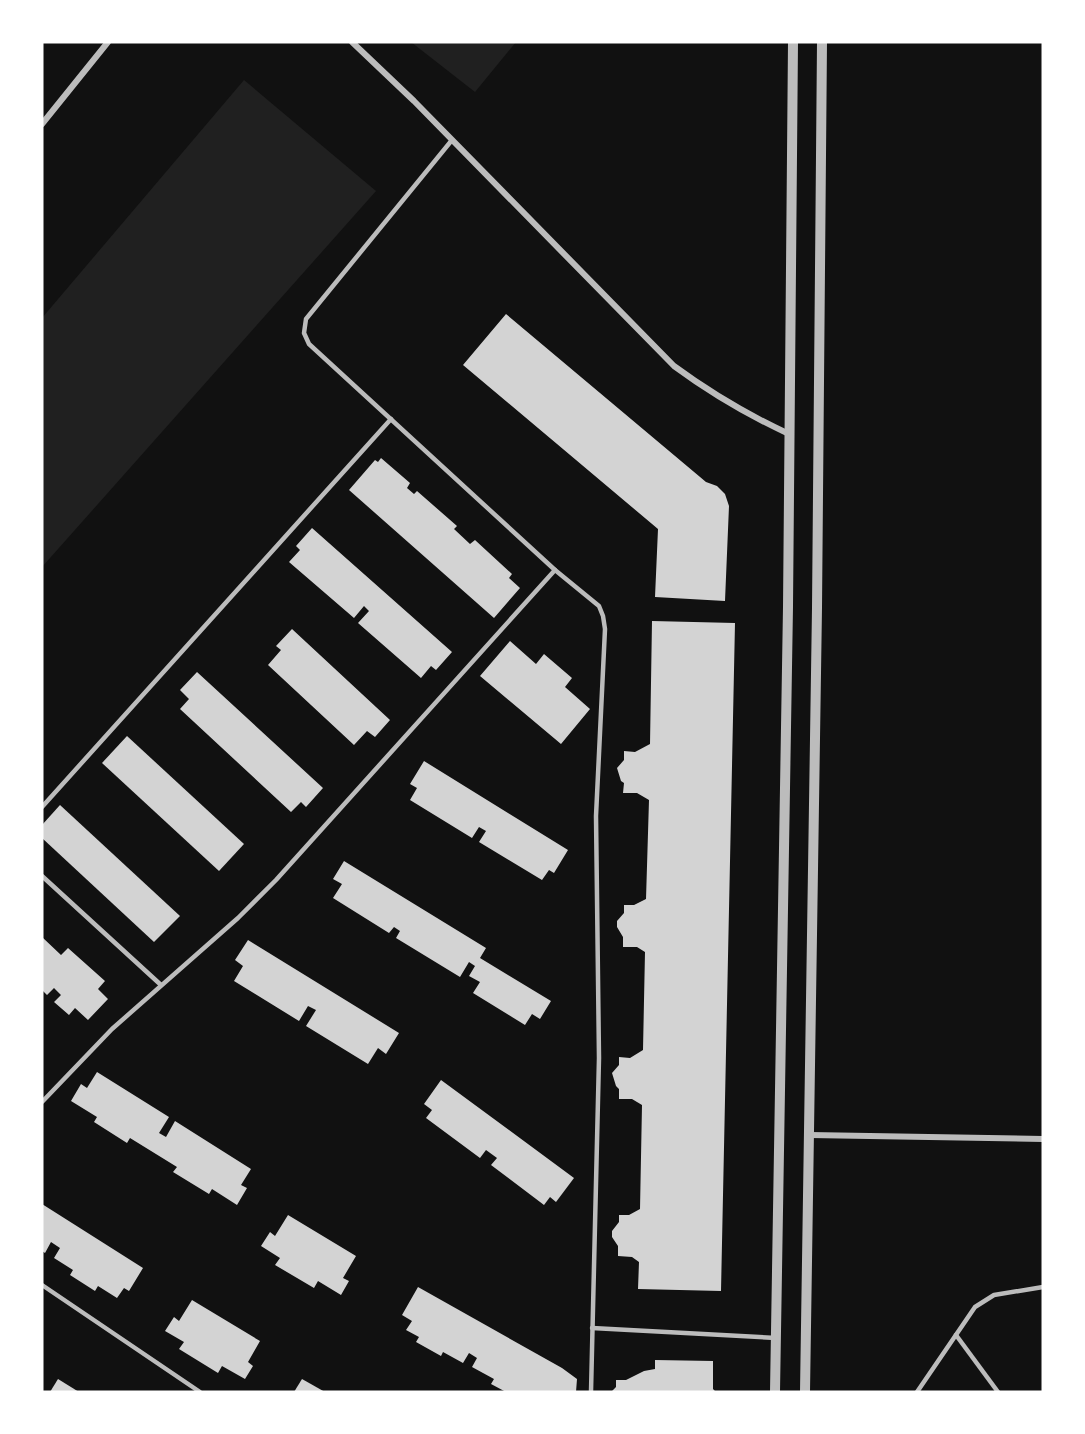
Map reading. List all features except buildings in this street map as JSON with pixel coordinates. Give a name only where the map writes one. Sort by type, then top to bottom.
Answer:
[{"type":"street","points":[[42,124],[108,42]]},
{"type":"street","points":[[352,42],[452,140],[674,366],[743,412],[789,434]]},
{"type":"street","points":[[775,1392],[793,42]]},
{"type":"street","points":[[805,1392],[817,608],[822,42]]},
{"type":"street","points":[[810,1135],[1043,1139]]},
{"type":"lane","points":[[452,140],[306,318],[304,333],[309,344],[555,570],[599,606],[603,616],[596,816],[598,1058],[591,1392]]},
{"type":"lane","points":[[42,807],[391,419]]},
{"type":"lane","points":[[42,1102],[112,1029],[238,918],[276,880],[555,570]]},
{"type":"lane","points":[[42,876],[161,985]]},
{"type":"lane","points":[[42,1285],[200,1392]]},
{"type":"lane","points":[[917,1392],[975,1307],[994,1295],[1043,1287]]},
{"type":"lane","points":[[592,1328],[776,1338]]},
{"type":"lane","points":[[956,1335],[998,1392]]},
{"type":"shaded area","points":[[411,42],[516,42],[475,92]]},
{"type":"shaded area","points":[[244,80],[376,191],[42,567],[42,318]]}]
